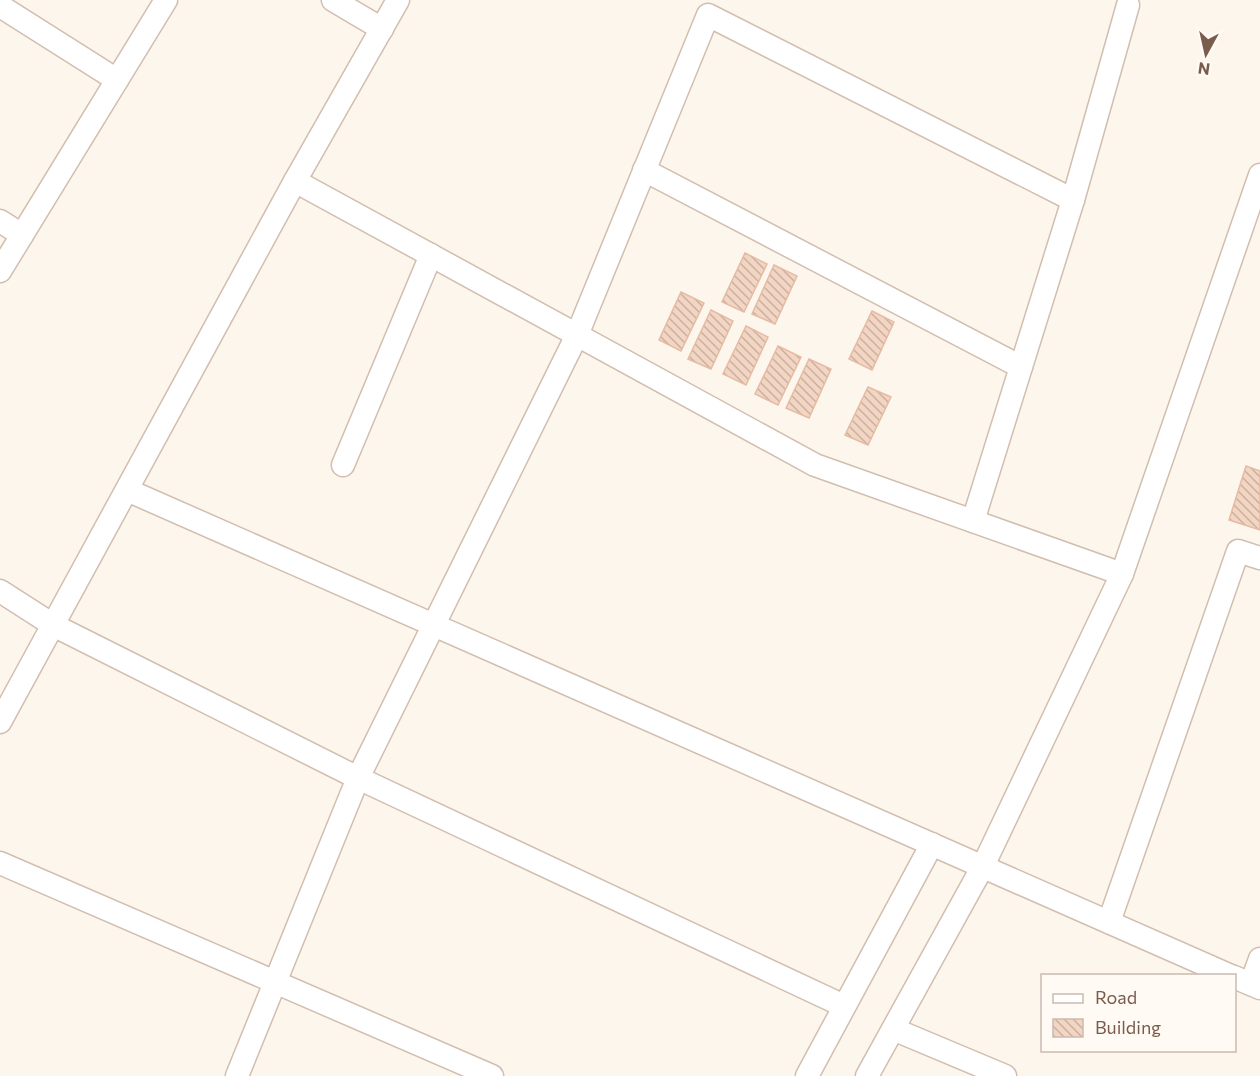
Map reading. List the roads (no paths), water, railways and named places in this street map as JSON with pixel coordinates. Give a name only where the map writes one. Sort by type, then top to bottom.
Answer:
[{"type":"street","points":[[0,271],[166,0]]},
{"type":"street","points":[[333,0],[382,29]]},
{"type":"street","points":[[0,722],[295,181],[398,0]]},
{"type":"street","points":[[973,521],[1073,201],[1128,5]]},
{"type":"street","points":[[0,6],[117,80]]},
{"type":"street","points":[[237,1076],[358,778],[577,335],[708,15],[1073,201]]},
{"type":"street","points":[[644,170],[1021,367]]},
{"type":"street","points":[[867,1076],[978,864],[1122,574],[1260,175]]},
{"type":"street","points":[[295,181],[815,465],[1122,574]]},
{"type":"street","points":[[0,221],[22,235]]},
{"type":"street","points":[[343,465],[430,255]]},
{"type":"street","points":[[126,490],[1228,974]]},
{"type":"street","points":[[1109,922],[1238,551],[1260,558]]},
{"type":"street","points":[[0,591],[53,625],[358,778],[844,1006]]},
{"type":"street","points":[[807,1076],[844,1006],[936,845]]},
{"type":"street","points":[[0,863],[492,1076]]},
{"type":"street","points":[[1244,981],[1260,959]]},
{"type":"street","points":[[893,1029],[1005,1076]]}]
